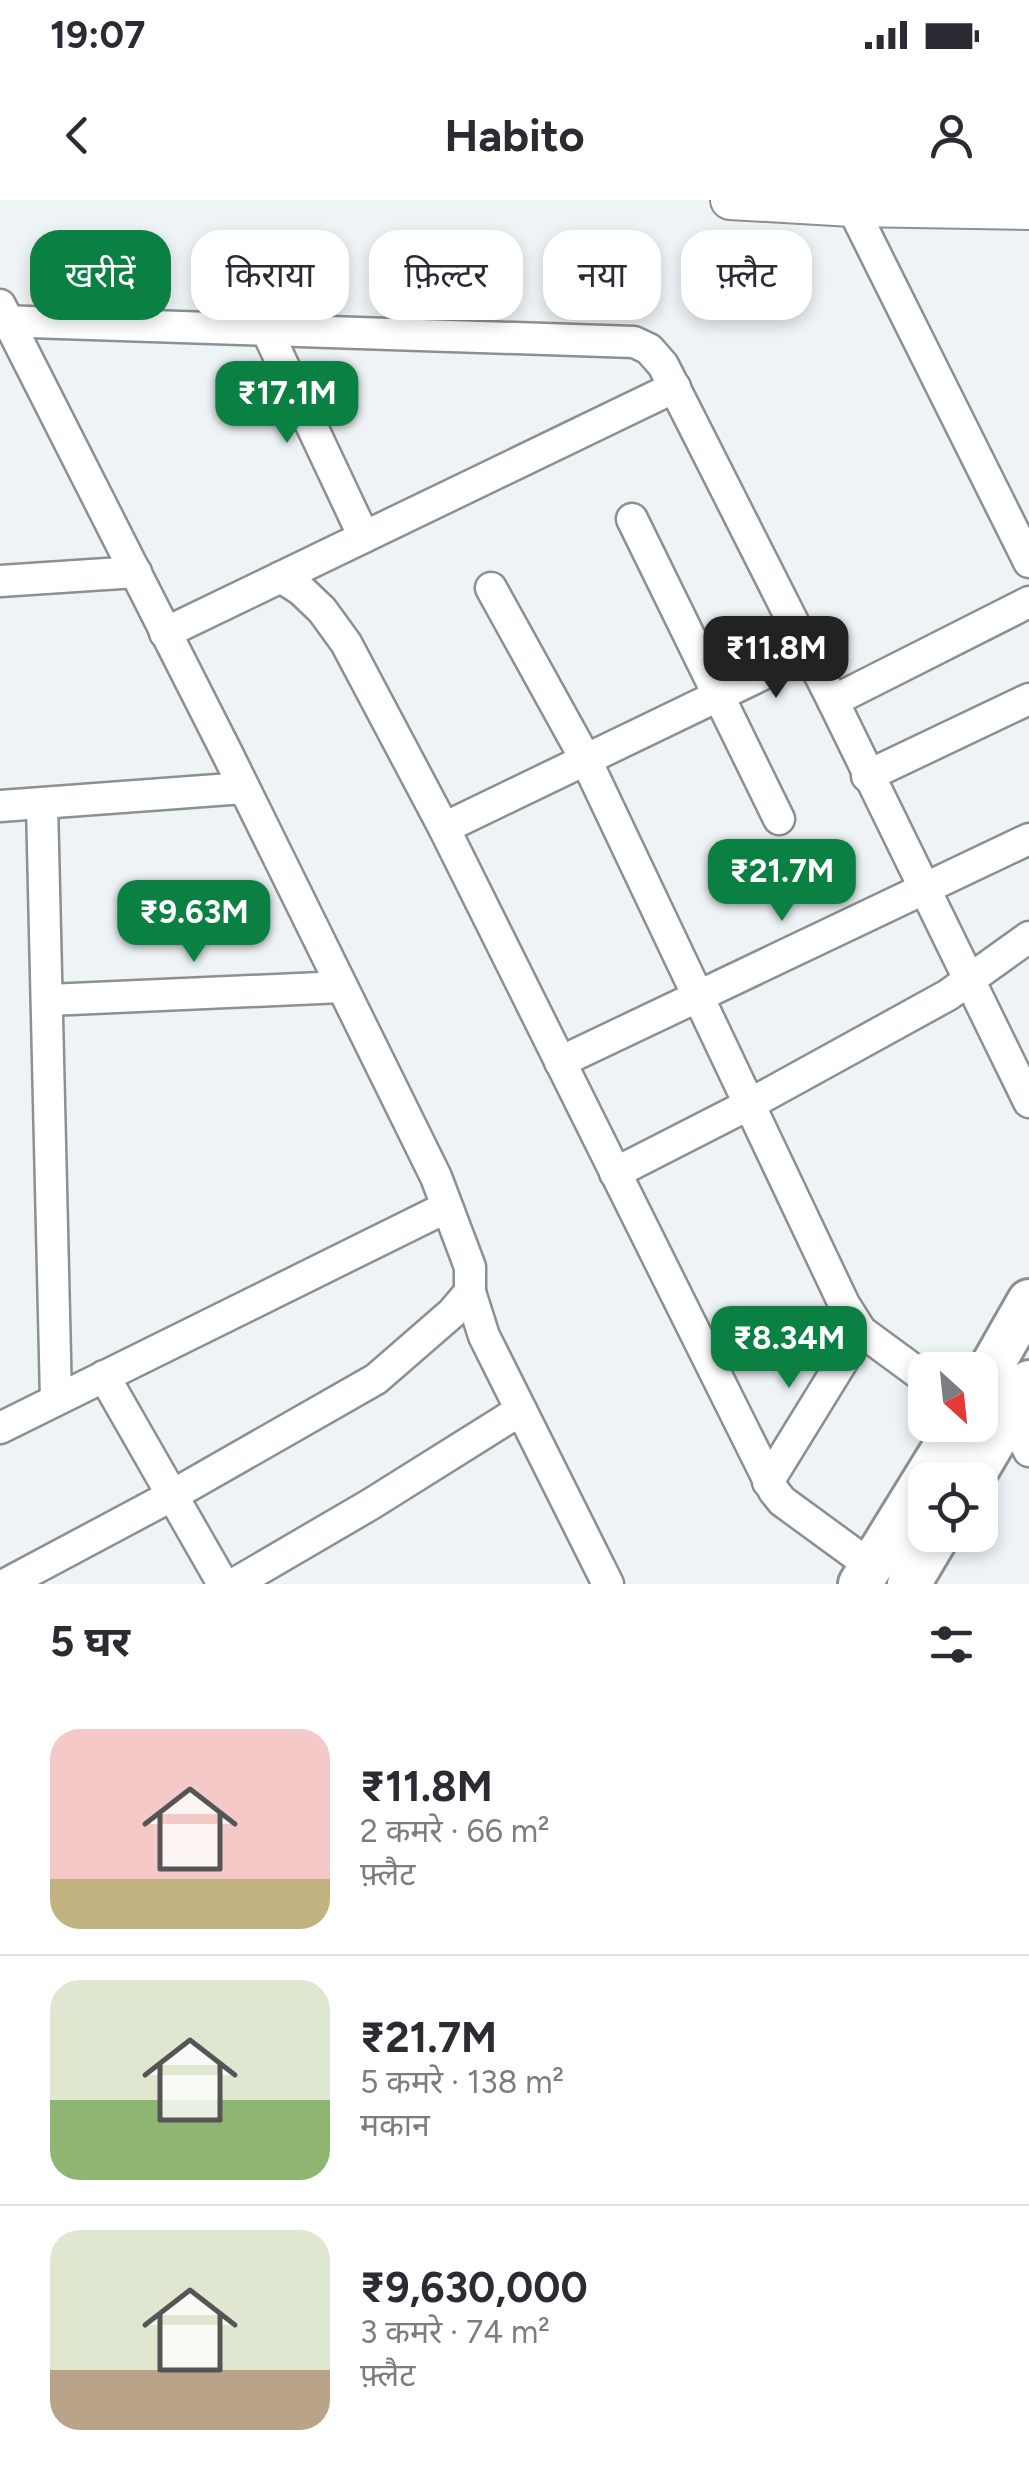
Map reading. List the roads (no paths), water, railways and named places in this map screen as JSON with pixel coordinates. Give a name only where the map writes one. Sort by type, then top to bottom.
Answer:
[{"type":"highway","points":[[981,1462],[1012,1409],[1029,1301]]},
{"type":"highway","points":[[866,1575],[948,1442]]},
{"type":"highway","points":[[909,1584],[928,1552]]},
{"type":"main road","points":[[730,200],[1029,210]]},
{"type":"street","points":[[852,207],[1029,562]]},
{"type":"street","points":[[2,316],[266,330],[634,342],[649,348],[663,364],[809,652],[1029,1102]]},
{"type":"street","points":[[2,316],[136,572],[342,987],[467,1251],[470,1292],[484,1336],[608,1584]]},
{"type":"street","points":[[266,330],[364,538]]},
{"type":"street","points":[[166,633],[675,387]]},
{"type":"street","points":[[632,519],[779,819]]},
{"type":"street","points":[[0,581],[136,572]]},
{"type":"street","points":[[281,577],[301,590],[333,624],[444,828],[768,1482],[782,1501],[866,1575]]},
{"type":"street","points":[[491,588],[586,760],[833,1282],[860,1330],[908,1365]]},
{"type":"street","points":[[833,701],[1029,602]]},
{"type":"street","points":[[444,828],[809,652]]},
{"type":"street","points":[[868,776],[1029,699]]},
{"type":"street","points":[[0,806],[244,788]]},
{"type":"street","points":[[42,804],[56,1399]]},
{"type":"street","points":[[560,1062],[1029,840]]},
{"type":"street","points":[[615,1173],[750,1104],[971,981],[1029,937]]},
{"type":"street","points":[[48,1000],[342,987]]},
{"type":"street","points":[[1012,1068],[1029,1041]]},
{"type":"street","points":[[0,1428],[447,1207]]},
{"type":"street","points":[[6,1584],[172,1496],[376,1379],[438,1326],[470,1292]]},
{"type":"street","points":[[768,1482],[860,1330]]},
{"type":"street","points":[[104,1376],[222,1584]]},
{"type":"street","points":[[234,1584],[520,1410]]}]
